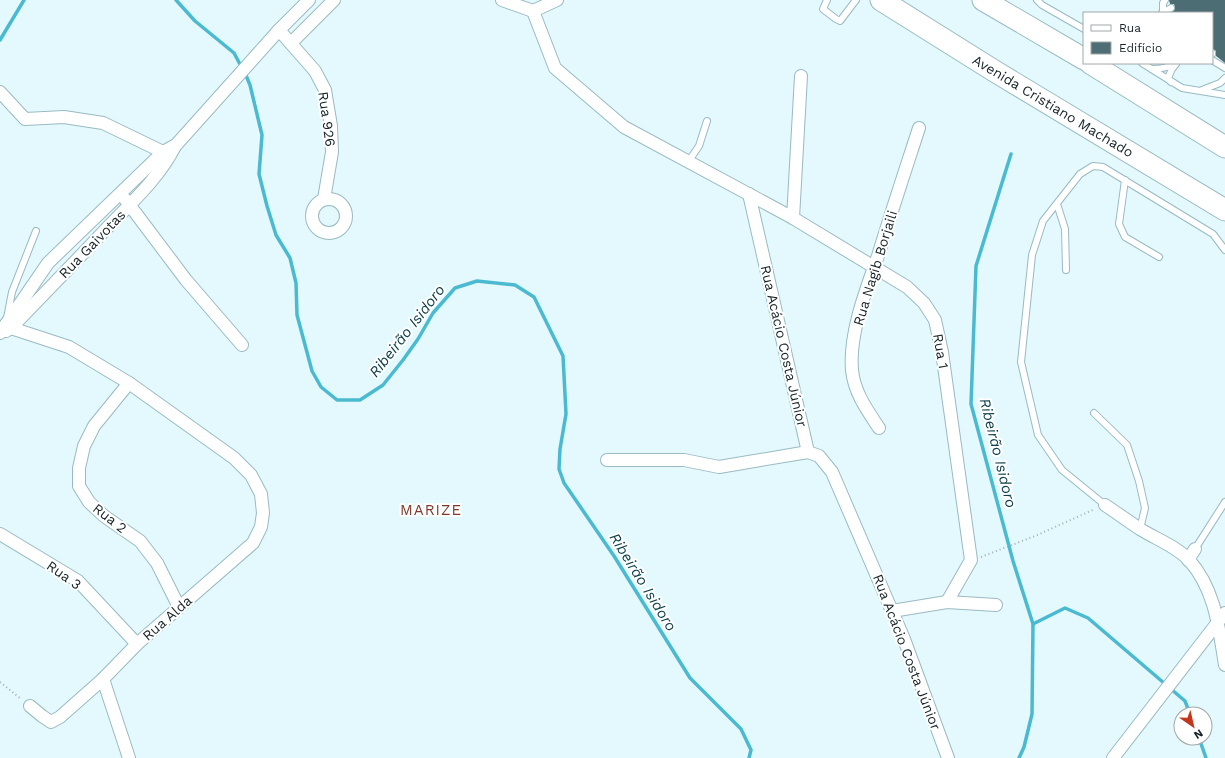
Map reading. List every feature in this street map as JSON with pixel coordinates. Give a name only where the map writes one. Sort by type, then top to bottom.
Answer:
[{"type":"highway","name":"Avenida Cristiano Machado","points":[[881,0],[1225,210]]},
{"type":"highway","points":[[983,0],[1083,58]]},
{"type":"highway","points":[[1092,64],[1225,148]]},
{"type":"street","points":[[279,30],[309,0]]},
{"type":"street","points":[[291,43],[334,0]]},
{"type":"street","points":[[502,0],[533,12],[555,68],[624,127],[748,194]]},
{"type":"street","points":[[533,12],[557,0]]},
{"type":"street","name":"Rua 926","points":[[279,30],[315,72],[325,90],[331,126],[332,152],[324,199]]},
{"type":"street","name":"Rua Gaivotas","points":[[4,330],[48,264],[121,194],[176,145],[279,30]]},
{"type":"street","points":[[793,218],[801,76]]},
{"type":"street","points":[[0,92],[25,119],[64,117],[103,123],[166,155]]},
{"type":"street","name":"Rua Nagib Borjaili","points":[[879,428],[856,388],[852,370],[853,348],[858,314],[919,128]]},
{"type":"street","name":"Rua Gaivotas","points":[[4,330],[129,206],[158,174],[166,155]]},
{"type":"street","points":[[121,194],[186,280],[242,345]]},
{"type":"street","name":"Rua 1","points":[[748,194],[793,218],[907,287],[924,304],[935,320],[942,352],[971,560],[948,602]]},
{"type":"street","name":"Rua Acácio Costa Júnior","points":[[748,194],[808,452],[819,456],[832,472],[904,639],[948,758]]},
{"type":"street","points":[[4,330],[69,348],[129,383]]},
{"type":"street","name":"Rua Alda","points":[[30,706],[51,722],[60,717],[104,679],[137,644],[253,543],[261,527],[263,513],[261,494],[251,475],[234,458],[129,383]]},
{"type":"street","name":"Rua 2","points":[[129,383],[94,426],[84,446],[79,468],[79,486],[89,502],[104,516],[140,541],[157,563],[179,607]]},
{"type":"street","points":[[607,460],[684,460],[719,467],[808,452]]},
{"type":"street","points":[[1105,505],[1140,529],[1178,551],[1200,574],[1222,618],[1225,665]]},
{"type":"street","name":"Rua 3","points":[[0,534],[78,581],[137,644]]},
{"type":"street","points":[[1188,560],[1195,549]]},
{"type":"street","points":[[892,610],[948,602],[996,605]]},
{"type":"street","points":[[1113,758],[1222,618]]},
{"type":"street","points":[[104,679],[129,758]]},
{"type":"lane","points":[[827,0],[823,8],[840,21],[856,0]]},
{"type":"lane","points":[[1037,0],[1042,5],[1083,28]]},
{"type":"lane","points":[[1163,12],[1164,0]]},
{"type":"lane","points":[[1165,12],[1171,8]]},
{"type":"lane","points":[[1213,61],[1225,68]]},
{"type":"lane","points":[[1144,64],[1182,88],[1225,95]]},
{"type":"lane","points":[[1150,68],[1160,69],[1174,64]]},
{"type":"lane","points":[[1171,82],[1168,78],[1175,64]]},
{"type":"lane","points":[[1200,91],[1220,83],[1225,78]]},
{"type":"lane","points":[[688,162],[699,146],[707,121]]},
{"type":"lane","points":[[1105,505],[1062,470],[1038,435],[1021,362],[1032,255],[1044,222],[1080,174],[1093,166],[1103,167],[1212,234],[1225,250]]},
{"type":"lane","points":[[1125,180],[1119,224],[1125,237],[1159,257]]},
{"type":"lane","points":[[1056,204],[1065,229],[1066,270]]},
{"type":"lane","points":[[4,330],[12,292],[36,231]]},
{"type":"lane","points":[[1094,413],[1127,444],[1139,481],[1145,508],[1140,529]]},
{"type":"lane","points":[[1195,549],[1225,502]]},
{"type":"path","points":[[979,557],[1035,536],[1105,505]]},
{"type":"path","points":[[0,682],[30,706]]},
{"type":"building","points":[[1169,0],[1225,0],[1225,63],[1216,56],[1216,51],[1213,50],[1213,12],[1173,12],[1175,8],[1174,4],[1170,4]]},
{"type":"waterway","name":"Ribeirão Isidoro","points":[[0,40],[24,0]]},
{"type":"waterway","name":"Ribeirão Isidoro","points":[[176,0],[195,21],[234,53],[242,68]]},
{"type":"waterway","name":"Ribeirão Isidoro","points":[[245,73],[250,85],[262,135],[259,174],[276,235],[290,258],[296,283],[297,315],[312,371],[321,387],[337,400],[360,400],[383,385],[418,339],[433,313],[455,288],[477,281],[515,285],[534,297],[563,356],[566,414],[560,449],[559,469],[564,483],[614,556],[690,678],[741,729],[751,750],[749,758]]},
{"type":"waterway","name":"Ribeirão Isidoro","points":[[1011,154],[976,266],[971,404],[1013,561],[1033,624],[1032,714],[1024,747],[1019,758]]},
{"type":"waterway","points":[[1033,624],[1065,608],[1088,618],[1185,701],[1187,706]]},
{"type":"waterway","points":[[1202,746],[1206,758]]},
{"type":"district","name":"MARIZE","points":[[431,510]]}]
